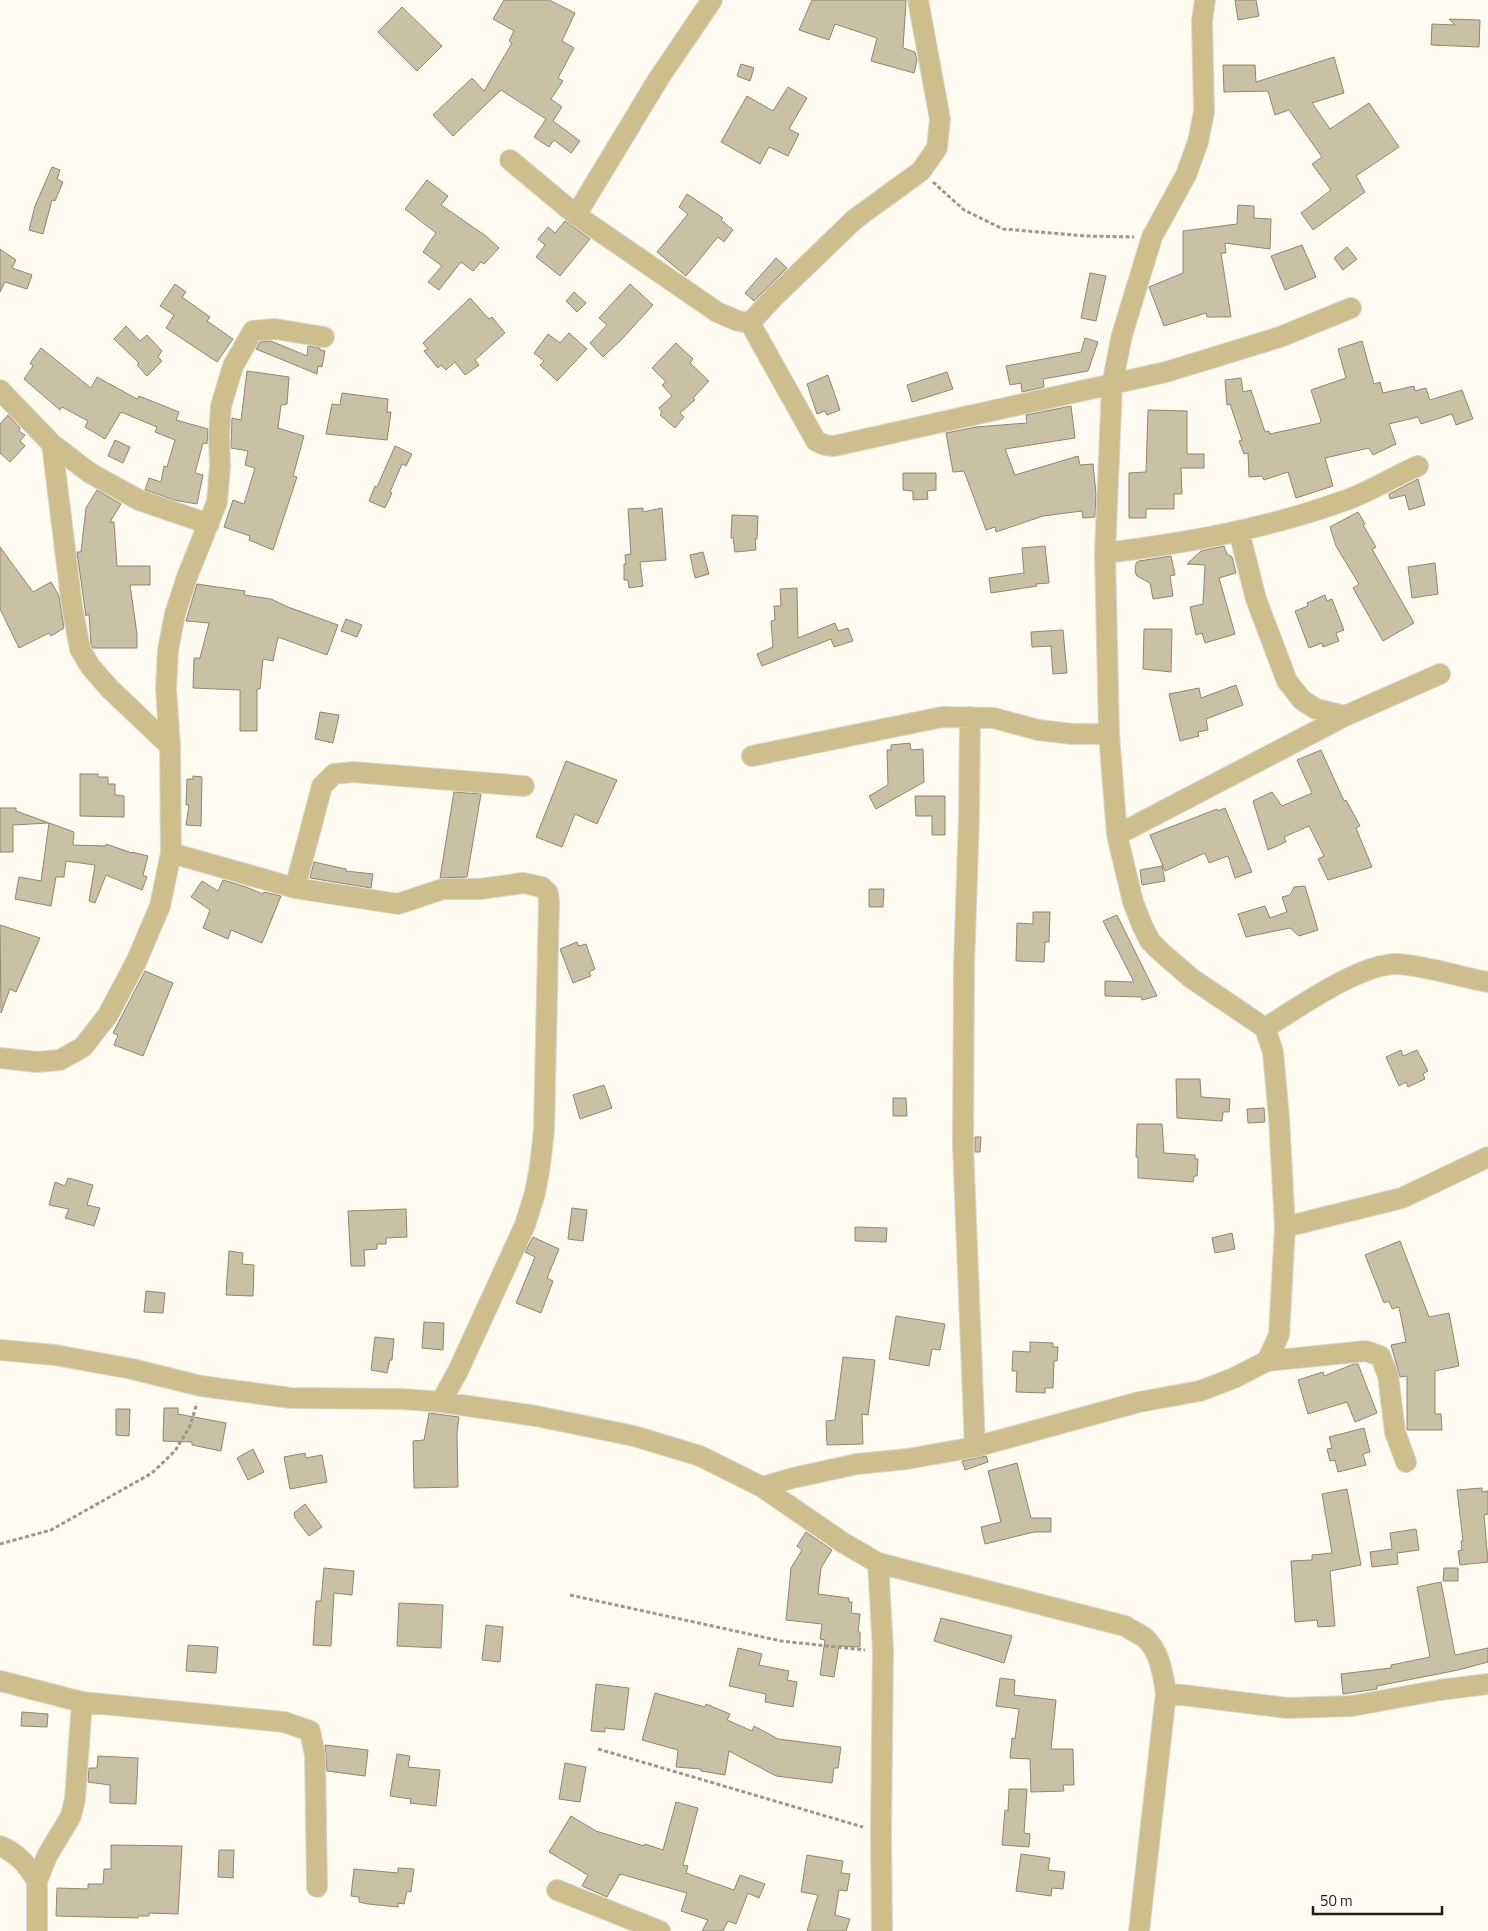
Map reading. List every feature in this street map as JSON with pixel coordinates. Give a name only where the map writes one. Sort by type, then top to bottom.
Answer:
[{"type":"street","points":[[576,214],[659,78],[712,0]]},
{"type":"street","points":[[750,323],[774,297],[855,219],[922,171],[937,148],[940,118],[918,0]]},
{"type":"street","points":[[1205,0],[1202,21],[1204,112],[1198,142],[1186,175],[1152,237],[1122,335],[1112,384],[1105,553],[1109,734],[1116,835],[1133,902],[1150,940],[1191,978],[1265,1028],[1272,1052],[1279,1118],[1285,1227],[1279,1335],[1267,1361]]},
{"type":"street","points":[[510,160],[576,214],[717,312],[738,321],[750,323]]},
{"type":"street","points":[[750,323],[816,441],[825,446],[834,446],[1112,384],[1225,355],[1280,337],[1351,308]]},
{"type":"street","points":[[0,1058],[37,1062],[60,1060],[83,1047],[108,1015],[137,960],[160,906],[171,853],[170,746],[166,689],[168,650],[175,614],[187,577],[217,502],[221,406],[233,366],[253,331],[276,329],[324,337]]},
{"type":"street","points":[[0,390],[52,444],[90,473],[139,500],[209,524]]},
{"type":"street","points":[[52,444],[72,606],[80,649],[90,666],[109,688],[170,746]]},
{"type":"street","points":[[1105,553],[1170,546],[1283,521],[1352,498],[1418,466]]},
{"type":"street","points":[[1239,532],[1256,599],[1287,681],[1302,700],[1316,709],[1345,716]]},
{"type":"street","points":[[1116,835],[1345,716],[1440,674]]},
{"type":"street","points":[[752,756],[942,717],[994,718],[1038,730],[1073,734],[1109,734]]},
{"type":"street","points":[[970,717],[964,966],[963,1146],[974,1446]]},
{"type":"street","points":[[295,888],[322,786],[334,774],[353,772],[524,786]]},
{"type":"street","points":[[171,853],[295,888],[398,904],[443,889],[480,889],[522,883],[535,884],[542,887],[548,893],[544,1130],[535,1193],[525,1225],[458,1371],[440,1402]]},
{"type":"street","points":[[1265,1028],[1349,978],[1396,964],[1421,966],[1488,982]]},
{"type":"street","points":[[1285,1227],[1402,1198],[1488,1157]]},
{"type":"street","points":[[0,1350],[55,1356],[132,1369],[202,1386],[291,1398],[402,1399],[440,1402],[536,1416],[634,1436],[700,1456],[762,1487],[842,1542],[878,1563],[1125,1626],[1146,1639],[1157,1655],[1166,1693],[1139,1931]]},
{"type":"street","points":[[762,1487],[856,1464],[907,1459],[974,1446],[1138,1402],[1200,1391],[1234,1378],[1267,1361],[1366,1351],[1380,1356],[1388,1375],[1395,1432],[1406,1462]]},
{"type":"street","points":[[878,1563],[883,1650],[882,1931]]},
{"type":"street","points":[[0,1681],[82,1702],[284,1722],[310,1731],[315,1756],[317,1887]]},
{"type":"street","points":[[1166,1693],[1287,1708],[1352,1706],[1440,1690],[1488,1684]]},
{"type":"street","points":[[37,1931],[37,1880],[47,1856],[71,1816],[77,1780],[82,1702]]},
{"type":"street","points":[[0,1846],[10,1850],[26,1863],[37,1880]]},
{"type":"street","points":[[557,1890],[660,1931]]},
{"type":"path","points":[[922,171],[964,210],[1003,229],[1087,236],[1152,237]]},
{"type":"path","points":[[0,1544],[51,1530],[152,1473],[175,1451],[190,1426],[202,1386]]},
{"type":"path","points":[[570,1595],[781,1641],[836,1648],[883,1650]]},
{"type":"path","points":[[598,1749],[881,1832]]},
{"type":"building","points":[[504,0],[549,0],[575,13],[562,41],[574,48],[558,78],[563,81],[551,99],[562,107],[553,121],[580,141],[571,153],[554,140],[549,147],[534,137],[546,119],[501,90],[453,136],[433,115],[472,78],[484,91],[512,43],[509,41],[514,31],[493,19]]},
{"type":"building","points":[[812,0],[906,0],[903,48],[915,52],[917,61],[914,73],[871,61],[877,38],[835,24],[829,40],[799,30]]},
{"type":"building","points":[[1235,0],[1256,0],[1259,16],[1238,20]]},
{"type":"building","points":[[402,7],[442,46],[417,71],[378,32]]},
{"type":"building","points":[[1449,19],[1480,20],[1479,47],[1431,45],[1432,24],[1455,25]]},
{"type":"building","points":[[1334,57],[1344,93],[1312,103],[1330,129],[1369,103],[1399,147],[1356,176],[1365,192],[1313,230],[1301,213],[1331,190],[1312,164],[1322,157],[1289,110],[1275,115],[1268,91],[1224,92],[1223,65],[1255,65],[1256,82]]},
{"type":"building","points":[[741,64],[754,68],[750,81],[737,76]]},
{"type":"building","points":[[788,87],[807,98],[789,129],[799,134],[788,156],[769,147],[760,164],[721,142],[747,96],[773,111]]},
{"type":"building","points":[[52,167],[60,170],[57,179],[63,182],[55,201],[52,200],[43,234],[29,230],[35,206]]},
{"type":"building","points":[[427,180],[448,196],[441,205],[486,236],[499,248],[484,264],[481,262],[473,271],[461,262],[439,290],[428,282],[442,266],[423,252],[436,233],[405,209]]},
{"type":"building","points":[[687,194],[723,218],[721,220],[733,230],[724,242],[718,237],[686,276],[657,252],[688,214],[679,207]]},
{"type":"building","points":[[1238,205],[1254,206],[1254,218],[1271,219],[1270,249],[1225,243],[1226,253],[1221,253],[1231,317],[1207,317],[1206,313],[1164,326],[1149,287],[1183,273],[1183,231],[1237,224]]},
{"type":"building","points":[[565,221],[590,239],[560,276],[536,257],[545,245],[538,239],[548,227],[555,233]]},
{"type":"building","points":[[1302,245],[1316,277],[1285,290],[1271,256]]},
{"type":"building","points":[[1347,247],[1357,259],[1343,270],[1334,258]]},
{"type":"building","points":[[0,249],[16,260],[12,268],[32,275],[27,289],[5,282],[0,292]]},
{"type":"building","points":[[776,258],[787,268],[754,301],[745,293]]},
{"type":"building","points":[[1090,273],[1106,276],[1096,321],[1081,318]]},
{"type":"building","points":[[175,284],[186,292],[182,297],[210,317],[207,321],[233,339],[217,362],[166,328],[174,315],[160,306]]},
{"type":"building","points":[[630,284],[653,305],[603,357],[590,343],[607,325],[599,318]]},
{"type":"building","points":[[574,292],[586,303],[577,312],[566,301]]},
{"type":"building","points":[[470,298],[489,319],[492,317],[505,333],[475,360],[479,365],[465,375],[455,362],[446,370],[441,365],[438,368],[424,351],[428,349],[423,343]]},
{"type":"building","points":[[126,326],[140,341],[147,335],[162,351],[158,357],[162,361],[147,376],[137,365],[139,363],[114,339]]},
{"type":"building","points":[[569,333],[587,349],[557,381],[540,365],[544,361],[534,353],[548,334],[560,343]]},
{"type":"building","points":[[1085,338],[1098,342],[1088,371],[1043,379],[1044,387],[1022,392],[1021,383],[1010,385],[1006,366],[1081,352]]},
{"type":"building","points":[[271,341],[307,356],[308,346],[320,348],[320,350],[325,351],[322,367],[318,366],[317,374],[256,349],[260,342]]},
{"type":"building","points":[[1362,341],[1374,384],[1380,382],[1383,393],[1414,386],[1415,391],[1426,388],[1430,400],[1462,390],[1473,419],[1456,425],[1452,414],[1421,424],[1418,417],[1389,424],[1396,444],[1373,455],[1369,448],[1325,458],[1333,486],[1296,498],[1288,472],[1264,480],[1262,476],[1249,477],[1248,453],[1244,454],[1239,441],[1242,440],[1230,404],[1227,405],[1225,380],[1241,378],[1243,392],[1251,390],[1265,432],[1269,431],[1270,434],[1320,423],[1311,390],[1346,378],[1338,349]]},
{"type":"building","points":[[676,343],[693,359],[690,363],[709,381],[693,398],[695,400],[680,413],[684,417],[675,428],[660,415],[662,412],[659,408],[672,396],[662,385],[666,382],[652,368]]},
{"type":"building","points":[[41,348],[91,388],[97,377],[137,399],[139,396],[179,412],[176,420],[208,429],[207,444],[203,443],[195,473],[203,475],[197,504],[174,500],[145,490],[149,478],[161,482],[164,466],[167,467],[175,440],[155,432],[157,427],[121,412],[105,439],[85,427],[88,421],[62,407],[60,410],[24,379],[33,366],[30,363]]},
{"type":"building","points":[[247,371],[289,377],[287,404],[281,405],[278,428],[304,436],[293,476],[297,477],[273,550],[249,540],[250,536],[224,527],[233,500],[244,504],[255,468],[245,465],[248,451],[231,448],[232,418],[241,420]]},
{"type":"building","points":[[947,372],[953,389],[912,402],[907,385]]},
{"type":"building","points":[[828,375],[840,410],[827,415],[825,411],[817,414],[807,384]]},
{"type":"building","points":[[342,393],[388,399],[387,412],[391,412],[387,440],[326,434],[332,404],[340,405]]},
{"type":"building","points":[[1071,406],[1075,438],[1005,449],[1015,475],[1078,456],[1080,465],[1093,464],[1096,494],[1095,517],[1083,518],[1082,511],[1043,516],[996,532],[995,527],[986,530],[964,471],[953,472],[946,433],[976,427],[1027,423],[1026,415]]},
{"type":"building","points":[[1148,410],[1187,411],[1187,454],[1204,454],[1204,468],[1181,468],[1182,494],[1174,494],[1174,509],[1146,509],[1146,518],[1129,518],[1129,473],[1146,472]]},
{"type":"building","points":[[8,415],[20,428],[19,431],[25,435],[20,441],[25,446],[10,462],[0,453],[0,424]]},
{"type":"building","points":[[115,440],[130,447],[123,463],[108,456]]},
{"type":"building","points":[[395,446],[412,454],[406,466],[402,464],[385,508],[369,501]]},
{"type":"building","points":[[903,473],[936,473],[936,490],[927,491],[928,499],[913,500],[913,491],[903,490]]},
{"type":"building","points":[[1418,479],[1425,505],[1409,510],[1405,495],[1390,499],[1389,494]]},
{"type":"building","points":[[97,490],[121,504],[110,522],[114,522],[117,566],[150,566],[150,585],[130,585],[137,634],[137,648],[93,648],[91,645],[89,614],[86,616],[77,552],[81,552],[86,508]]},
{"type":"building","points":[[643,508],[643,512],[662,508],[666,560],[640,562],[643,586],[629,588],[628,580],[624,580],[625,555],[631,554],[628,509]]},
{"type":"building","points":[[1358,512],[1376,547],[1372,549],[1414,623],[1383,641],[1353,588],[1359,584],[1336,546],[1330,527]]},
{"type":"building","points":[[732,515],[758,516],[757,539],[755,539],[756,550],[735,552],[733,538],[731,538]]},
{"type":"building","points":[[1045,546],[1049,583],[991,593],[989,578],[1024,573],[1022,548]]},
{"type":"building","points":[[1224,546],[1227,554],[1232,557],[1236,573],[1219,578],[1235,634],[1205,643],[1202,633],[1196,635],[1190,607],[1203,604],[1205,565],[1187,564],[1201,551]]},
{"type":"building","points":[[0,547],[33,592],[51,582],[59,596],[64,628],[51,636],[49,633],[19,648],[0,609]]},
{"type":"building","points":[[703,552],[709,574],[695,578],[690,555]]},
{"type":"building","points":[[1171,556],[1175,575],[1170,576],[1173,596],[1153,599],[1150,583],[1137,576],[1135,572],[1136,563]]},
{"type":"building","points":[[1435,563],[1438,594],[1412,598],[1408,567]]},
{"type":"building","points":[[197,584],[245,591],[244,595],[271,599],[338,625],[327,655],[278,637],[273,661],[263,659],[260,689],[257,689],[257,731],[240,731],[240,690],[193,688],[194,658],[200,658],[209,623],[186,621]]},
{"type":"building","points":[[797,588],[798,638],[835,623],[838,631],[848,628],[853,641],[834,647],[831,639],[762,666],[757,654],[773,647],[771,621],[775,620],[774,606],[781,606],[780,589]]},
{"type":"building","points":[[1325,595],[1327,601],[1332,599],[1344,630],[1336,633],[1339,641],[1323,647],[1322,643],[1309,648],[1295,611],[1308,606],[1307,603]]},
{"type":"building","points":[[346,619],[362,625],[357,637],[341,631]]},
{"type":"building","points":[[1144,629],[1172,629],[1171,672],[1143,669]]},
{"type":"building","points":[[1063,630],[1067,673],[1053,674],[1051,646],[1032,647],[1031,632]]},
{"type":"building","points":[[1236,685],[1243,705],[1206,719],[1208,730],[1198,732],[1199,736],[1180,741],[1169,694],[1199,688],[1201,698]]},
{"type":"building","points":[[320,712],[339,715],[333,743],[315,739]]},
{"type":"building","points":[[910,743],[911,750],[923,749],[924,782],[876,809],[869,796],[888,785],[887,750],[891,750],[891,745]]},
{"type":"building","points":[[1321,750],[1344,801],[1346,800],[1360,826],[1356,828],[1372,867],[1328,880],[1318,859],[1324,856],[1309,826],[1284,837],[1286,842],[1268,850],[1253,801],[1272,792],[1282,806],[1312,793],[1297,760]]},
{"type":"building","points":[[566,761],[617,780],[597,824],[575,814],[562,847],[536,837]]},
{"type":"building","points":[[80,774],[98,774],[98,777],[108,777],[108,784],[115,784],[115,795],[124,796],[124,817],[80,816]]},
{"type":"building","points":[[193,776],[202,777],[201,826],[186,825],[189,805],[186,805],[187,779],[193,779]]},
{"type":"building","points":[[454,792],[481,794],[467,877],[440,878]]},
{"type":"building","points":[[915,796],[945,796],[945,835],[932,835],[932,816],[916,816]]},
{"type":"building","points":[[0,808],[16,808],[16,811],[74,832],[73,845],[105,846],[106,844],[132,853],[148,856],[143,875],[147,877],[142,890],[106,875],[95,903],[89,901],[95,865],[66,861],[64,877],[56,877],[51,906],[15,899],[19,877],[41,881],[49,823],[13,825],[13,852],[0,852]]},
{"type":"building","points":[[1225,808],[1252,872],[1235,878],[1228,856],[1209,863],[1205,853],[1165,871],[1150,835],[1217,809],[1218,811]]},
{"type":"building","points":[[314,862],[346,869],[346,871],[373,874],[371,888],[310,878]]},
{"type":"building","points":[[1162,866],[1165,881],[1142,885],[1140,870]]},
{"type":"building","points":[[223,880],[263,894],[264,892],[281,896],[262,943],[231,930],[228,939],[203,928],[210,910],[191,897],[202,881],[218,891]]},
{"type":"building","points":[[1305,886],[1318,930],[1299,936],[1290,928],[1246,937],[1238,914],[1265,906],[1270,918],[1287,912],[1282,897],[1290,895],[1294,887]]},
{"type":"building","points":[[869,889],[884,889],[883,907],[869,907]]},
{"type":"building","points":[[1033,912],[1050,912],[1049,942],[1045,942],[1044,962],[1016,961],[1017,923],[1033,924]]},
{"type":"building","points":[[1117,915],[1157,996],[1142,1000],[1141,997],[1105,996],[1105,981],[1134,982],[1103,921]]},
{"type":"building","points":[[0,925],[40,938],[16,992],[10,989],[1,1013]]},
{"type":"building","points":[[577,942],[579,946],[586,944],[595,969],[589,972],[591,976],[573,983],[560,949]]},
{"type":"building","points":[[145,971],[173,983],[143,1056],[114,1045],[118,1035],[113,1033]]},
{"type":"building","points":[[1401,1050],[1403,1056],[1417,1050],[1428,1071],[1423,1074],[1425,1079],[1408,1087],[1406,1082],[1399,1086],[1386,1057]]},
{"type":"building","points":[[1176,1079],[1200,1079],[1201,1097],[1230,1099],[1229,1112],[1223,1112],[1222,1121],[1177,1118]]},
{"type":"building","points":[[604,1085],[612,1108],[580,1119],[573,1095]]},
{"type":"building","points":[[893,1098],[906,1098],[907,1116],[893,1116]]},
{"type":"building","points":[[1264,1108],[1265,1122],[1248,1123],[1247,1109]]},
{"type":"building","points":[[1137,1124],[1162,1124],[1164,1153],[1195,1155],[1195,1159],[1198,1159],[1197,1176],[1194,1176],[1193,1182],[1138,1178],[1138,1157],[1136,1157]]},
{"type":"building","points":[[975,1137],[981,1137],[980,1152],[975,1152]]},
{"type":"building","points":[[68,1178],[93,1185],[87,1205],[100,1208],[94,1226],[65,1218],[69,1209],[49,1205],[55,1182],[65,1186]]},
{"type":"building","points":[[572,1208],[587,1210],[583,1241],[568,1239]]},
{"type":"building","points":[[406,1209],[407,1237],[386,1238],[386,1244],[377,1244],[377,1249],[364,1250],[365,1266],[351,1266],[348,1211]]},
{"type":"building","points":[[855,1227],[887,1228],[886,1242],[855,1241]]},
{"type":"building","points":[[1232,1233],[1235,1249],[1215,1253],[1212,1238]]},
{"type":"building","points":[[533,1237],[559,1249],[547,1278],[553,1281],[541,1313],[516,1303],[535,1257],[525,1252]]},
{"type":"building","points":[[1400,1241],[1429,1317],[1449,1313],[1459,1366],[1435,1371],[1435,1414],[1441,1414],[1442,1430],[1407,1430],[1407,1376],[1400,1377],[1391,1345],[1406,1342],[1399,1307],[1392,1309],[1389,1301],[1384,1303],[1365,1255]]},
{"type":"building","points":[[229,1251],[243,1253],[242,1264],[254,1265],[253,1296],[226,1295]]},
{"type":"building","points":[[146,1291],[165,1293],[163,1313],[144,1312]]},
{"type":"building","points":[[896,1316],[945,1324],[940,1350],[932,1349],[929,1366],[889,1359]]},
{"type":"building","points":[[424,1322],[444,1323],[443,1350],[422,1348]]},
{"type":"building","points":[[375,1337],[394,1339],[392,1360],[390,1360],[387,1373],[371,1370]]},
{"type":"building","points":[[1030,1342],[1053,1343],[1053,1347],[1058,1347],[1057,1361],[1054,1361],[1053,1388],[1045,1388],[1045,1393],[1016,1392],[1017,1371],[1012,1371],[1013,1351],[1030,1352]]},
{"type":"building","points":[[843,1357],[875,1360],[868,1415],[862,1414],[863,1444],[827,1445],[826,1421],[835,1420]]},
{"type":"building","points":[[1358,1364],[1377,1413],[1355,1422],[1347,1402],[1308,1414],[1298,1380],[1323,1372],[1324,1376]]},
{"type":"building","points":[[164,1408],[178,1408],[178,1414],[226,1423],[221,1451],[192,1445],[192,1442],[163,1441]]},
{"type":"building","points":[[116,1409],[130,1409],[129,1436],[116,1435]]},
{"type":"building","points":[[429,1413],[459,1417],[457,1433],[458,1487],[414,1488],[413,1441],[424,1440]]},
{"type":"building","points":[[1364,1428],[1370,1452],[1363,1454],[1366,1465],[1338,1472],[1335,1460],[1330,1461],[1327,1449],[1332,1448],[1329,1437]]},
{"type":"building","points":[[253,1449],[264,1472],[248,1480],[237,1458]]},
{"type":"building","points":[[305,1453],[306,1458],[322,1455],[327,1482],[290,1489],[284,1457]]},
{"type":"building","points":[[986,1456],[988,1462],[965,1470],[962,1461]]},
{"type":"building","points":[[1017,1463],[1031,1518],[1051,1518],[1051,1532],[1034,1532],[985,1544],[981,1527],[1001,1522],[988,1471]]},
{"type":"building","points":[[1482,1488],[1482,1492],[1488,1491],[1488,1514],[1484,1515],[1488,1562],[1460,1565],[1458,1551],[1462,1550],[1461,1541],[1463,1541],[1457,1490]]},
{"type":"building","points":[[1347,1489],[1361,1565],[1330,1571],[1335,1626],[1318,1627],[1317,1620],[1295,1622],[1291,1561],[1312,1560],[1312,1555],[1332,1553],[1322,1494]]},
{"type":"building","points":[[305,1504],[322,1527],[309,1536],[295,1518],[294,1513]]},
{"type":"building","points":[[1416,1529],[1419,1550],[1397,1553],[1398,1564],[1372,1567],[1370,1552],[1392,1549],[1390,1533]]},
{"type":"building","points":[[806,1532],[832,1550],[821,1568],[818,1594],[849,1598],[849,1602],[852,1602],[851,1613],[860,1614],[858,1632],[860,1632],[860,1647],[839,1646],[834,1677],[820,1675],[825,1640],[820,1639],[822,1624],[786,1620],[791,1568],[802,1550],[797,1546]]},
{"type":"building","points":[[324,1568],[354,1571],[352,1595],[334,1593],[331,1646],[313,1645],[316,1601],[321,1601]]},
{"type":"building","points":[[1444,1568],[1458,1568],[1458,1581],[1443,1581]]},
{"type":"building","points":[[1441,1582],[1455,1655],[1488,1648],[1488,1662],[1377,1686],[1377,1689],[1343,1694],[1341,1674],[1391,1668],[1391,1665],[1430,1657],[1417,1587]]},
{"type":"building","points":[[399,1603],[443,1605],[441,1648],[397,1646]]},
{"type":"building","points":[[941,1618],[1012,1636],[1004,1663],[934,1641]]},
{"type":"building","points":[[486,1625],[503,1627],[500,1662],[482,1660]]},
{"type":"building","points":[[188,1645],[218,1647],[216,1673],[186,1671]]},
{"type":"building","points":[[738,1648],[762,1654],[759,1665],[789,1671],[787,1680],[797,1682],[793,1707],[765,1702],[766,1694],[729,1686]]},
{"type":"building","points":[[1000,1678],[1015,1680],[1014,1695],[1056,1700],[1051,1749],[1073,1749],[1074,1785],[1063,1785],[1064,1791],[1031,1792],[1030,1759],[1010,1758],[1012,1738],[1015,1739],[1019,1709],[996,1706]]},
{"type":"building","points":[[596,1684],[629,1688],[624,1730],[605,1728],[605,1732],[591,1731]]},
{"type":"building","points":[[655,1693],[705,1707],[706,1704],[730,1714],[727,1720],[752,1731],[754,1726],[778,1739],[841,1747],[838,1768],[834,1768],[832,1783],[776,1776],[729,1751],[725,1775],[701,1771],[701,1769],[676,1767],[678,1750],[642,1740]]},
{"type":"building","points":[[22,1712],[48,1714],[47,1727],[21,1726]]},
{"type":"building","points":[[325,1745],[368,1750],[365,1776],[327,1771]]},
{"type":"building","points":[[397,1754],[410,1756],[408,1767],[440,1770],[436,1806],[410,1803],[411,1799],[390,1796]]},
{"type":"building","points":[[98,1756],[138,1758],[136,1804],[110,1803],[110,1785],[88,1782],[89,1768],[97,1768]]},
{"type":"building","points":[[565,1763],[586,1767],[580,1802],[559,1799]]},
{"type":"building","points":[[1009,1789],[1027,1789],[1024,1833],[1030,1834],[1029,1847],[1002,1845],[1005,1810],[1008,1811]]},
{"type":"building","points":[[676,1802],[698,1808],[683,1865],[688,1866],[686,1873],[734,1890],[740,1875],[765,1884],[759,1898],[748,1893],[736,1924],[728,1921],[723,1931],[702,1931],[708,1920],[681,1911],[687,1893],[620,1874],[607,1897],[582,1886],[588,1875],[549,1852],[571,1816],[596,1831],[663,1850]]},
{"type":"building","points":[[111,1845],[182,1846],[178,1914],[149,1913],[149,1916],[138,1916],[138,1918],[56,1916],[57,1888],[88,1889],[88,1884],[103,1884],[104,1869],[111,1869]]},
{"type":"building","points":[[219,1850],[234,1850],[233,1878],[218,1877]]},
{"type":"building","points":[[1021,1854],[1050,1858],[1048,1870],[1065,1872],[1063,1889],[1052,1888],[1051,1896],[1016,1891]]},
{"type":"building","points":[[807,1855],[843,1861],[841,1873],[850,1874],[847,1891],[839,1890],[835,1915],[850,1919],[846,1931],[807,1931],[818,1895],[801,1892]]},
{"type":"building","points":[[398,1868],[414,1869],[411,1892],[407,1891],[404,1904],[398,1903],[398,1907],[368,1904],[359,1902],[359,1897],[351,1896],[354,1869],[398,1873]]}]
